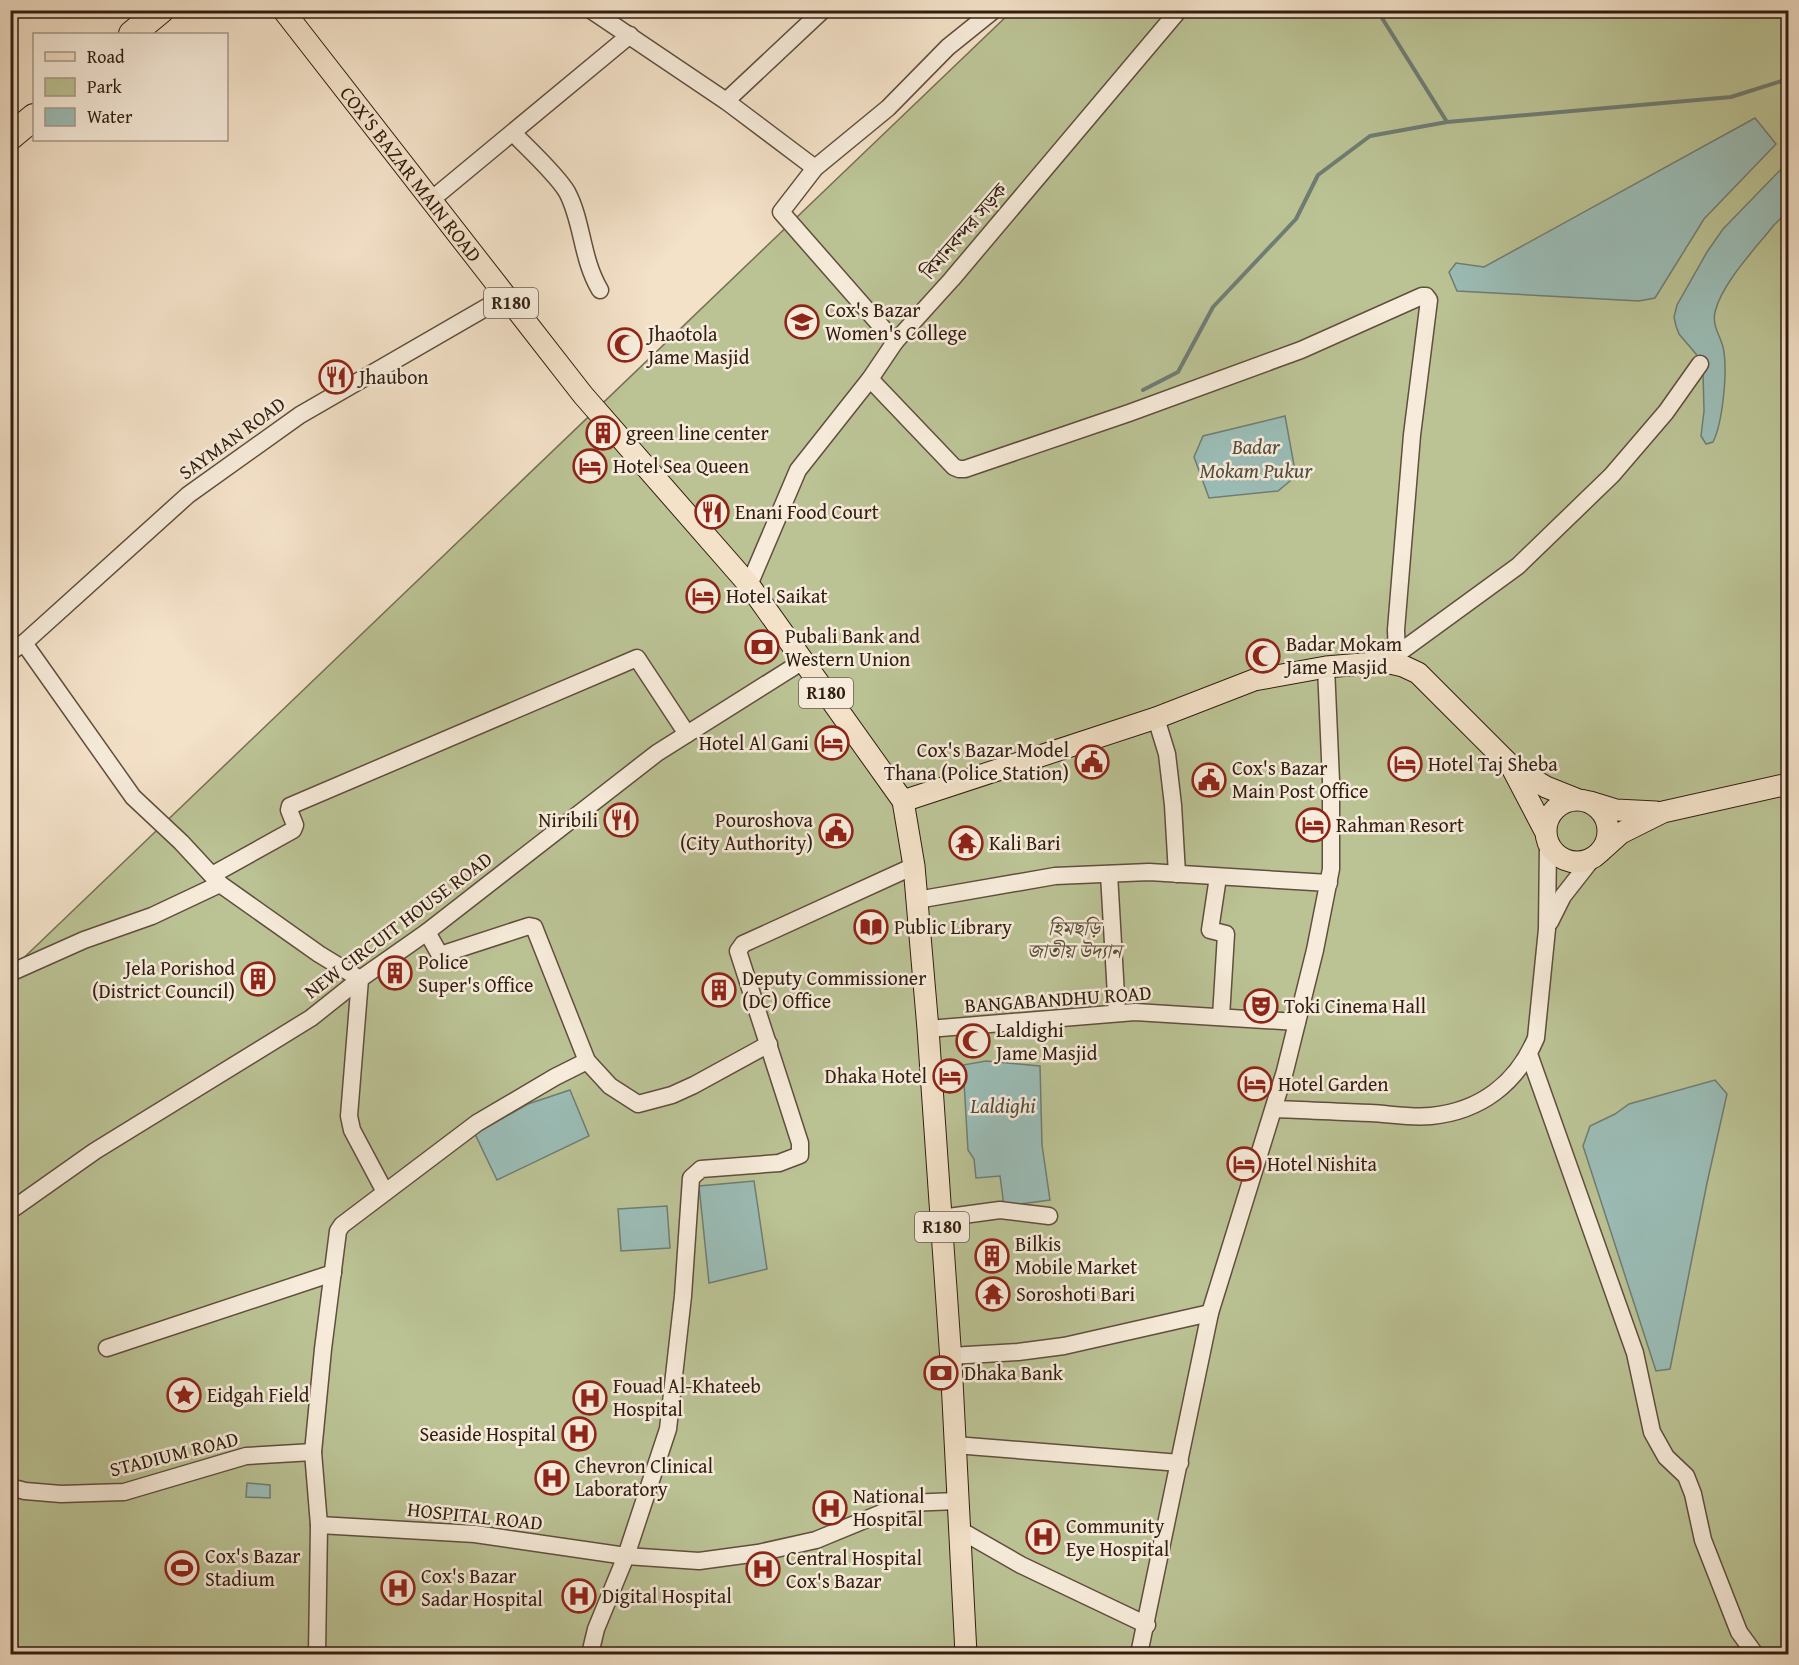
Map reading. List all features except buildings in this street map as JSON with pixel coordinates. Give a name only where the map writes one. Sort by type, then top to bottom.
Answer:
[{"type":"highway","points":[[133,33],[160,10]]},
{"type":"highway","points":[[10,137],[33,118]]},
{"type":"main road","name":"COX'S BAZAR MAIN ROAD","points":[[284,10],[583,395],[749,585]]},
{"type":"main road","name":"R180","points":[[749,585],[903,801],[914,866],[928,1029],[950,1356],[966,1654]]},
{"type":"main road","points":[[903,801],[1156,718],[1254,680],[1391,658],[1418,674],[1512,767],[1546,787],[1616,810],[1663,812]]},
{"type":"main road","points":[[1512,767],[1554,853],[1572,862],[1582,862],[1596,855],[1621,833],[1663,812],[1788,784]]},
{"type":"main road","points":[[1546,837],[1546,821],[1558,805],[1582,800],[1596,807],[1603,814],[1607,823],[1606,843],[1596,855]]},
{"type":"street","points":[[591,10],[726,101],[815,168]]},
{"type":"street","points":[[726,101],[823,10]]},
{"type":"street","points":[[895,342],[781,212],[815,168],[888,108],[948,47],[994,10]]},
{"type":"street","name":"বিমানবন্দর সড়ক","points":[[749,585],[798,470],[870,379],[895,342],[960,270],[1179,10]]},
{"type":"street","points":[[431,200],[630,35]]},
{"type":"street","points":[[513,133],[566,189],[590,274],[600,290]]},
{"type":"street","name":"SAYMAN ROAD","points":[[17,647],[197,489],[300,415],[506,296]]},
{"type":"street","points":[[870,379],[954,466],[965,469],[1291,354],[1426,296],[1429,300],[1412,435],[1396,630],[1391,658]]},
{"type":"street","points":[[1391,658],[1518,566],[1612,475],[1666,412],[1700,364]]},
{"type":"street","points":[[17,647],[133,797],[181,842],[216,880],[319,954],[360,979],[349,1116],[352,1130],[385,1192]]},
{"type":"street","points":[[10,973],[84,940],[152,916],[216,880],[293,830],[295,825],[289,810],[290,806],[436,746],[637,658],[687,734]]},
{"type":"street","name":"NEW CIRCUIT HOUSE ROAD","points":[[10,1211],[95,1151],[311,1018],[360,979],[427,932],[648,760],[803,661]]},
{"type":"street","points":[[1139,1654],[1147,1625],[1210,1313],[1274,1109],[1315,950],[1329,883],[1331,792],[1326,667]]},
{"type":"street","points":[[1156,718],[1167,754],[1177,874]]},
{"type":"street","points":[[1274,1109],[1429,1116],[1463,1108],[1493,1094],[1517,1072],[1536,1038],[1539,1016],[1547,929],[1546,837]]},
{"type":"street","points":[[1547,929],[1563,896],[1596,855]]},
{"type":"street","points":[[591,1654],[596,1629],[626,1556],[668,1428],[683,1296],[691,1178],[701,1169],[779,1163],[800,1155],[800,1143],[738,951],[743,944],[914,866]]},
{"type":"street","points":[[917,900],[1055,876],[1149,872],[1329,883]]},
{"type":"street","points":[[1109,874],[1118,1013]]},
{"type":"street","points":[[1218,877],[1210,930],[1226,934],[1221,1017]]},
{"type":"street","points":[[427,932],[440,955],[529,926],[534,927],[587,1061],[610,1086],[638,1104],[672,1095],[694,1085],[769,1044]]},
{"type":"street","name":"BANGABANDHU ROAD","points":[[928,1029],[1135,1012],[1297,1022]]},
{"type":"street","points":[[1529,1054],[1635,1353],[1652,1432],[1666,1457],[1686,1476],[1693,1494],[1703,1540],[1739,1632],[1755,1654]]},
{"type":"street","points":[[317,1654],[319,1525],[313,1452],[338,1232],[342,1225],[477,1123],[587,1061]]},
{"type":"street","points":[[941,1218],[1000,1210],[1049,1216]]},
{"type":"street","points":[[107,1348],[333,1273]]},
{"type":"street","points":[[950,1356],[1018,1352],[1064,1346],[1210,1313]]},
{"type":"street","points":[[955,1445],[1180,1463]]},
{"type":"street","name":"STADIUM ROAD","points":[[10,1487],[25,1491],[61,1494],[124,1492],[246,1456],[313,1452]]},
{"type":"street","name":"HOSPITAL ROAD","points":[[319,1525],[475,1534],[626,1556],[699,1561],[758,1553],[816,1540],[906,1503],[958,1501]]},
{"type":"street","points":[[960,1530],[1021,1565],[1147,1625]]},
{"type":"green space","name":"হিমছড়ি জাতীয় উদ্যান","points":[[1012,11],[1788,11],[1788,1654],[11,1654],[11,970]]},
{"type":"water","points":[[1755,118],[1776,144],[1704,219],[1655,298],[1639,301],[1457,291],[1449,272],[1456,263],[1484,267]]},
{"type":"water","points":[[1788,162],[1789,204],[1787,210],[1732,278],[1715,312],[1715,326],[1723,347],[1725,381],[1717,433],[1713,442],[1706,444],[1701,436],[1704,411],[1703,372],[1696,354],[1679,334],[1674,317],[1677,305],[1723,229]]},
{"type":"water","name":"Badar Mokam Pukur","points":[[1285,416],[1296,476],[1278,491],[1209,498],[1194,457],[1203,436]]},
{"type":"water","name":"Laldighi","points":[[986,1061],[1040,1066],[1042,1145],[1050,1200],[1004,1206],[1000,1176],[976,1178],[974,1159],[968,1150],[963,1065]]},
{"type":"water","points":[[1715,1080],[1727,1094],[1670,1369],[1656,1371],[1583,1146],[1590,1126],[1615,1114],[1629,1104]]},
{"type":"water","points":[[570,1090],[589,1136],[497,1180],[475,1134],[528,1104]]},
{"type":"water","points":[[754,1181],[767,1269],[709,1283],[699,1186]]},
{"type":"water","points":[[667,1206],[670,1248],[621,1251],[618,1209]]},
{"type":"water","points":[[247,1483],[270,1485],[270,1498],[246,1497]]},
{"type":"waterway","points":[[1377,10],[1447,122]]},
{"type":"waterway","points":[[1143,390],[1178,372],[1213,307],[1296,219],[1318,175],[1370,136],[1447,122],[1731,97],[1788,79]]},
{"type":"place","name":"Cox's Bazar Women's College","points":[[802,322]]},
{"type":"place","name":"Jhaotola Jame Masjid","points":[[625,345]]},
{"type":"place","name":"Jhaubon","points":[[336,377]]},
{"type":"place","name":"green line center","points":[[603,433]]},
{"type":"place","name":"Hotel Sea Queen","points":[[590,466]]},
{"type":"place","name":"Enani Food Court","points":[[712,512]]},
{"type":"place","name":"Hotel Saikat","points":[[703,596]]},
{"type":"place","name":"Pubali Bank and Western Union","points":[[762,647]]},
{"type":"place","name":"Badar Mokam Jame Masjid","points":[[1263,656]]},
{"type":"place","name":"Hotel Al Gani","points":[[832,743]]},
{"type":"place","name":"Cox's Bazar Model Thana (Police Station)","points":[[1092,762]]},
{"type":"place","name":"Hotel Taj Sheba","points":[[1405,764]]},
{"type":"place","name":"Cox's Bazar Main Post Office","points":[[1209,780]]},
{"type":"place","name":"Niribili","points":[[621,820]]},
{"type":"place","name":"Rahman Resort","points":[[1313,825]]},
{"type":"place","name":"Pouroshova (City Authority)","points":[[836,831]]},
{"type":"place","name":"Kali Bari","points":[[966,843]]},
{"type":"place","name":"Public Library","points":[[871,927]]},
{"type":"place","name":"Police Super's Office","points":[[395,973]]},
{"type":"place","name":"Jela Porishod (District Council)","points":[[258,979]]},
{"type":"place","name":"Deputy Commissioner (DC) Office","points":[[719,990]]},
{"type":"place","name":"Toki Cinema Hall","points":[[1261,1006]]},
{"type":"place","name":"Laldighi Jame Masjid","points":[[973,1041]]},
{"type":"place","name":"Dhaka Hotel","points":[[950,1076]]},
{"type":"place","name":"Hotel Garden","points":[[1255,1084]]},
{"type":"place","name":"Hotel Nishita","points":[[1244,1164]]},
{"type":"place","name":"Bilkis Mobile Market","points":[[992,1256]]},
{"type":"place","name":"Soroshoti Bari","points":[[993,1294]]},
{"type":"place","name":"Dhaka Bank","points":[[941,1373]]},
{"type":"place","name":"Eidgah Field","points":[[184,1395]]},
{"type":"place","name":"Fouad Al-Khateeb Hospital","points":[[590,1398]]},
{"type":"place","name":"Seaside Hospital","points":[[579,1434]]},
{"type":"place","name":"Chevron Clinical Laboratory","points":[[552,1478]]},
{"type":"place","name":"National Hospital","points":[[830,1508]]},
{"type":"place","name":"Community Eye Hospital","points":[[1043,1537]]},
{"type":"place","name":"Cox's Bazar Stadium","points":[[182,1568]]},
{"type":"place","name":"Central Hospital Cox's Bazar","points":[[763,1569]]},
{"type":"place","name":"Cox's Bazar Sadar Hospital","points":[[398,1588]]},
{"type":"place","name":"Digital Hospital","points":[[579,1596]]}]
